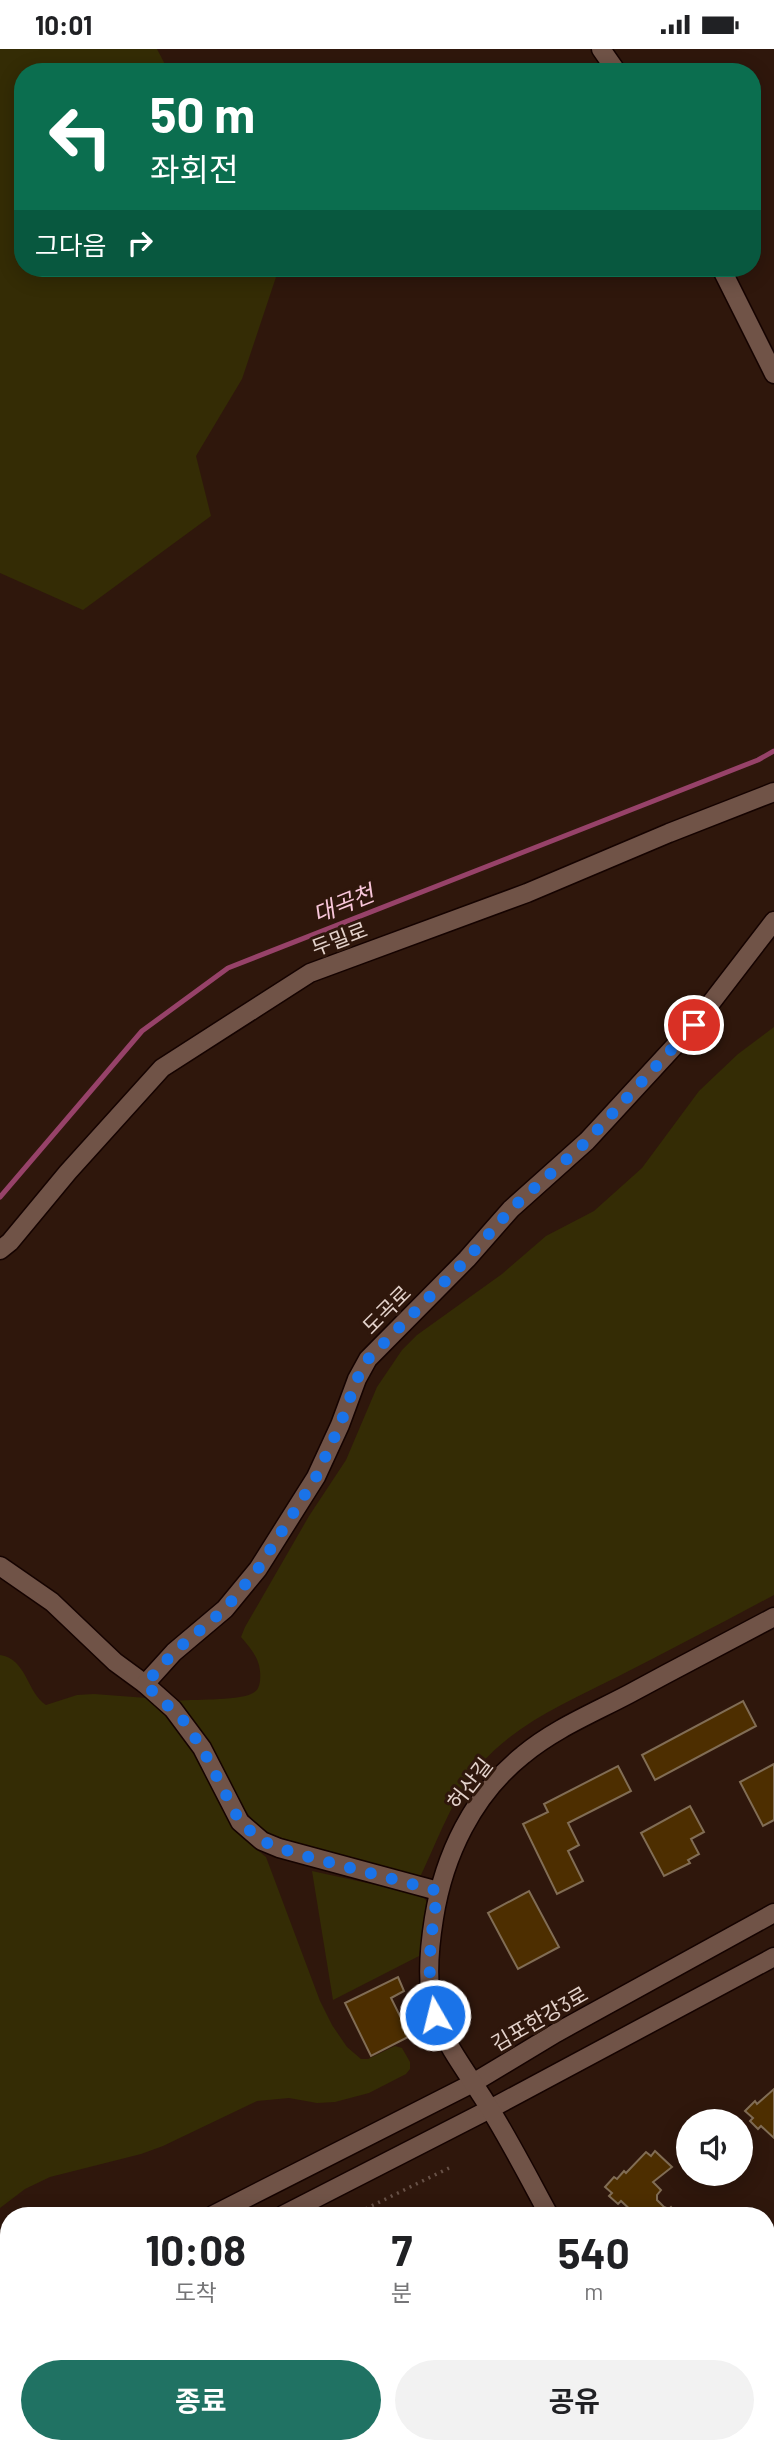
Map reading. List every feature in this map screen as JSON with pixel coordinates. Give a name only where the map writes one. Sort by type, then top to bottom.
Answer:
[{"type":"street","points":[[726,277],[774,374]]},
{"type":"street","name":"두밀로","points":[[0,1250],[162,1068],[310,973],[527,893],[774,792]]},
{"type":"street","name":"도곡로","points":[[145,1684],[174,1652],[225,1609],[258,1569],[316,1477],[368,1359],[467,1259],[511,1209],[587,1141],[694,1025],[774,921]]},
{"type":"street","points":[[0,1566],[52,1602],[115,1662],[145,1684],[184,1721],[202,1748],[240,1822],[262,1841],[294,1853],[438,1891]]},
{"type":"street","name":"허산길","points":[[545,2207],[490,2109],[442,2031],[432,2001],[429,1956],[438,1891],[464,1826],[477,1804],[523,1755],[558,1731],[774,1617]]},
{"type":"street","name":"김포한강3로","points":[[229,2207],[472,2083],[556,2033],[774,1913]]},
{"type":"street","points":[[299,2207],[490,2109],[774,1957]]},
{"type":"path","points":[[369,2207],[449,2168]]},
{"type":"shaded area","points":[[0,49],[157,49],[164,63],[14,63],[14,277],[276,277],[242,379],[196,456],[211,516],[83,610],[0,573]]},
{"type":"shaded area","points":[[774,1027],[774,1595],[562,1705],[509,1738],[479,1766],[461,1791],[421,1875],[417,1877],[270,1834],[256,1824],[240,1804],[200,1730],[173,1701],[235,1698],[251,1694],[258,1689],[260,1668],[253,1652],[241,1637],[245,1627],[309,1516],[346,1460],[377,1387],[402,1350],[417,1335],[502,1274],[546,1236],[594,1211],[642,1168],[699,1091],[738,1054]]},
{"type":"shaded area","points":[[0,1655],[16,1663],[46,1705],[77,1695],[147,1698],[170,1719],[194,1750],[234,1827],[266,1857],[320,2001],[347,2047],[361,2059],[368,2059],[395,2046],[402,2048],[410,2062],[410,2069],[406,2074],[369,2093],[335,2102],[317,2103],[289,2098],[257,2101],[163,2146],[50,2177],[25,2189],[0,2207]]},
{"type":"shaded area","points":[[312,1871],[422,1895],[427,1902],[419,1956],[333,2000]]},
{"type":"building","points":[[743,1701],[756,1726],[655,1780],[642,1755]]},
{"type":"building","points":[[774,1764],[774,1820],[763,1826],[740,1782]]},
{"type":"building","points":[[618,1766],[631,1791],[568,1823],[579,1845],[568,1851],[583,1881],[557,1894],[523,1824],[548,1812],[544,1804]]},
{"type":"building","points":[[690,1806],[704,1832],[691,1839],[699,1854],[688,1860],[690,1863],[664,1876],[641,1833]]},
{"type":"building","points":[[529,1891],[559,1947],[518,1969],[488,1913]]},
{"type":"building","points":[[398,1977],[404,1991],[391,1998],[410,2036],[371,2056],[345,2003]]},
{"type":"building","points":[[774,2089],[774,2138],[761,2126],[758,2129],[753,2124],[753,2109],[747,2109],[755,2101],[757,2104]]},
{"type":"building","points":[[655,2151],[672,2167],[653,2182],[661,2190],[657,2200],[664,2207],[627,2207],[621,2201],[618,2204],[609,2196],[612,2193],[605,2187],[614,2177],[617,2179],[624,2171],[626,2173],[646,2152],[651,2156]]},
{"type":"waterway","name":"대곡천","points":[[0,1197],[142,1031],[228,968],[758,760],[774,751]]},
{"type":"route","points":[[435,2015],[429,1956],[438,1891],[294,1853],[262,1841],[250,1833],[234,1813],[202,1748],[184,1721],[145,1684],[174,1652],[225,1609],[258,1569],[316,1477],[368,1359],[467,1259],[511,1209],[587,1141],[694,1025]]}]
